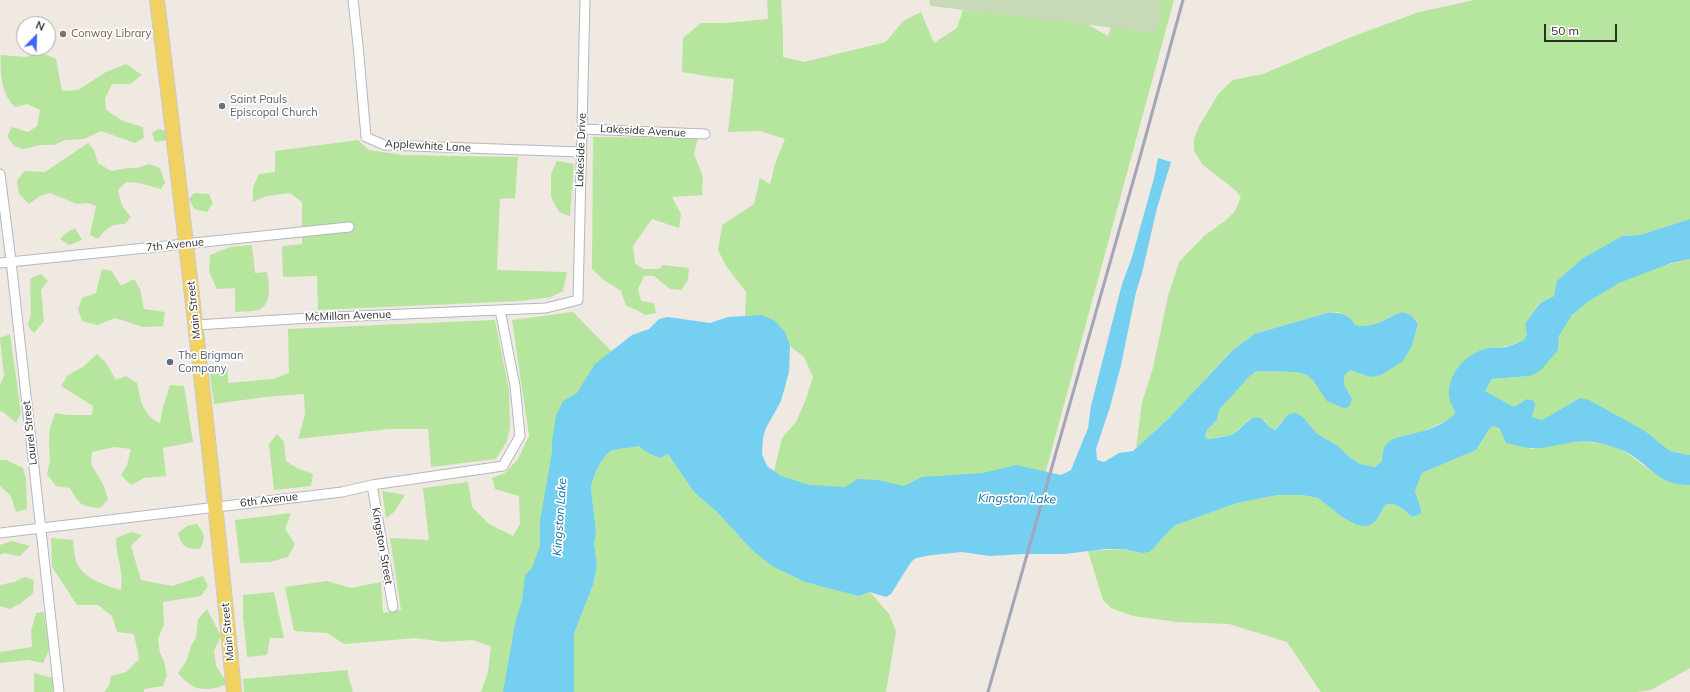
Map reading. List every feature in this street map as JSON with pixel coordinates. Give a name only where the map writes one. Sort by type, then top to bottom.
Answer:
[{"type":"main road","name":"Main Street","points":[[157,0],[187,244],[216,507],[234,692]]},
{"type":"street","name":"Applewhite Lane","points":[[353,0],[366,137],[384,145],[581,152]]},
{"type":"street","name":"Lakeside Drive","points":[[578,300],[585,0]]},
{"type":"street","name":"Lakeside Avenue","points":[[582,129],[705,134]]},
{"type":"street","name":"Laurel Street","points":[[0,174],[59,692]]},
{"type":"street","name":"7th Avenue","points":[[0,262],[349,227]]},
{"type":"street","name":"McMillan Avenue","points":[[196,325],[310,318],[546,308],[578,300]]},
{"type":"street","name":"6th Avenue","points":[[0,533],[342,492],[372,485],[503,466],[520,436],[515,386],[500,310]]},
{"type":"street","name":"Kingston Street","points":[[372,485],[393,607]]},
{"type":"green space","points":[[767,0],[781,0],[783,57],[804,62],[886,42],[903,21],[921,12],[934,43],[957,28],[963,10],[1081,21],[1108,36],[1114,16],[1114,0],[1174,0],[1044,478],[977,485],[797,489],[774,471],[782,438],[796,422],[806,399],[813,377],[804,357],[777,336],[745,317],[746,292],[726,266],[718,250],[722,225],[754,204],[760,178],[770,184],[775,164],[785,139],[760,131],[728,132],[734,79],[682,72],[683,38],[701,23],[725,23],[768,19]]},
{"type":"green space","points":[[929,0],[1162,0],[1156,33],[931,6]]},
{"type":"green space","points":[[1475,0],[1690,0],[1690,219],[1640,235],[1622,236],[1555,292],[1554,296],[1539,303],[1526,324],[1527,334],[1524,340],[1508,346],[1488,348],[1470,356],[1449,398],[1455,414],[1450,419],[1421,432],[1397,437],[1382,452],[1382,461],[1375,467],[1360,464],[1349,457],[1338,446],[1316,433],[1303,417],[1282,421],[1275,430],[1269,427],[1265,420],[1250,419],[1232,435],[1208,439],[1205,437],[1207,430],[1217,420],[1219,410],[1256,371],[1297,372],[1307,375],[1313,380],[1352,399],[1344,384],[1344,376],[1350,370],[1370,377],[1412,346],[1418,324],[1411,315],[1402,312],[1380,322],[1362,327],[1355,325],[1339,312],[1327,313],[1254,334],[1232,351],[1168,419],[1136,448],[1142,402],[1153,368],[1168,296],[1179,262],[1204,236],[1225,221],[1235,211],[1241,197],[1235,190],[1202,164],[1194,151],[1194,139],[1199,126],[1219,93],[1233,80],[1263,74],[1346,39],[1419,12]]},
{"type":"green space","points":[[1,55],[26,57],[49,56],[56,59],[62,91],[78,90],[106,72],[126,64],[142,75],[130,84],[112,84],[105,99],[106,110],[123,121],[143,127],[144,138],[135,143],[101,131],[84,139],[65,140],[54,145],[40,145],[24,149],[14,146],[7,136],[12,127],[28,132],[37,126],[40,110],[27,104],[15,107],[10,102],[2,82]]},
{"type":"green space","points":[[158,129],[166,131],[167,140],[155,142],[152,133]]},
{"type":"green space","points":[[593,137],[698,138],[694,154],[703,177],[702,195],[672,197],[681,214],[679,228],[652,219],[633,246],[635,264],[644,269],[659,269],[663,265],[689,268],[688,280],[681,290],[670,289],[654,276],[644,276],[638,289],[641,301],[654,303],[656,313],[645,315],[626,306],[621,291],[604,280],[592,269]]},
{"type":"green space","points":[[358,140],[369,150],[402,155],[518,157],[515,198],[500,199],[497,270],[567,272],[563,291],[551,297],[520,301],[318,310],[317,276],[283,277],[282,246],[302,244],[302,202],[290,193],[267,196],[253,202],[253,187],[259,174],[275,172],[275,151]]},
{"type":"green space","points":[[88,143],[94,150],[98,163],[111,171],[137,168],[149,164],[160,168],[165,183],[161,189],[139,183],[126,182],[118,190],[122,206],[131,217],[125,224],[109,227],[98,239],[90,235],[96,206],[88,203],[77,204],[50,193],[40,196],[29,204],[19,194],[17,181],[24,171],[45,172]]},
{"type":"green space","points":[[557,161],[574,164],[570,216],[559,212],[551,197],[551,174]]},
{"type":"green space","points":[[194,193],[209,194],[213,203],[207,212],[194,209],[189,199]]},
{"type":"green space","points":[[75,228],[82,240],[69,245],[60,239],[66,233]]},
{"type":"green space","points":[[252,245],[255,273],[267,272],[269,288],[268,299],[263,307],[258,310],[235,312],[235,288],[217,289],[209,272],[210,255],[230,247]]},
{"type":"green space","points":[[1690,259],[1690,455],[1670,451],[1645,431],[1580,398],[1542,420],[1532,417],[1535,406],[1527,399],[1514,407],[1485,391],[1492,379],[1530,376],[1558,350],[1560,334],[1570,319],[1583,305],[1599,294],[1635,275],[1654,268]]},
{"type":"green space","points":[[102,269],[112,271],[121,286],[134,279],[140,289],[144,309],[165,312],[163,326],[143,327],[115,318],[97,325],[82,321],[78,309],[82,298],[96,293]]},
{"type":"green space","points":[[41,274],[48,281],[41,290],[44,321],[34,333],[28,326],[31,313],[30,279]]},
{"type":"green space","points":[[573,312],[615,355],[513,692],[481,692],[488,672],[491,646],[472,640],[444,642],[416,638],[344,644],[327,633],[294,631],[285,587],[327,581],[351,588],[381,582],[383,613],[401,610],[390,538],[429,540],[423,488],[468,482],[472,507],[489,524],[513,536],[520,524],[519,496],[495,489],[492,478],[505,473],[518,459],[529,436],[512,320]]},
{"type":"green space","points":[[495,320],[509,390],[510,428],[507,441],[496,459],[431,467],[428,429],[389,429],[298,439],[305,415],[304,394],[265,397],[214,404],[209,369],[228,366],[228,383],[273,379],[289,373],[288,329]]},
{"type":"green space","points":[[10,334],[21,413],[16,423],[0,411],[0,385],[4,376],[0,338]]},
{"type":"green space","points":[[97,354],[106,363],[116,380],[126,376],[137,383],[143,406],[154,420],[160,423],[170,385],[184,386],[193,442],[163,448],[166,476],[144,478],[131,485],[121,475],[127,465],[131,449],[114,447],[92,452],[91,464],[104,486],[108,500],[100,508],[81,504],[70,488],[56,486],[47,474],[50,460],[50,428],[55,413],[68,415],[92,415],[93,406],[61,386],[68,375],[83,367]]},
{"type":"green space","points":[[1494,426],[1530,449],[1577,442],[1589,442],[1611,446],[1627,453],[1668,481],[1690,485],[1690,668],[1651,690],[1636,692],[1321,692],[1287,642],[1229,624],[1177,622],[1133,616],[1111,608],[1103,600],[1088,551],[1124,549],[1142,553],[1154,548],[1176,525],[1237,503],[1278,495],[1302,495],[1318,498],[1342,517],[1376,521],[1385,505],[1393,504],[1400,507],[1412,517],[1421,514],[1421,509],[1415,491],[1422,473],[1476,450],[1490,428]]},
{"type":"green space","points":[[277,434],[284,442],[286,461],[297,468],[313,474],[311,486],[274,490],[269,444]]},
{"type":"green space","points":[[639,446],[646,452],[668,454],[694,492],[717,512],[750,548],[785,572],[812,584],[859,596],[870,592],[889,614],[896,631],[886,692],[574,692],[574,634],[593,585],[597,566],[594,543],[596,532],[591,488],[592,483],[602,460],[610,452],[617,449]]},
{"type":"green space","points":[[0,460],[6,460],[23,468],[26,479],[27,509],[16,512],[11,496],[0,486]]},
{"type":"green space","points":[[382,491],[405,495],[394,512],[386,518]]},
{"type":"green space","points":[[291,513],[285,529],[295,544],[288,557],[270,562],[240,563],[235,520]]},
{"type":"green space","points":[[197,524],[204,536],[202,545],[200,549],[188,548],[181,541],[178,533],[187,526]]},
{"type":"green space","points":[[131,532],[142,535],[131,546],[141,580],[172,586],[203,576],[208,586],[201,596],[163,602],[164,624],[158,639],[160,653],[164,661],[167,676],[163,686],[144,689],[144,692],[104,692],[109,686],[111,676],[126,672],[139,659],[134,634],[117,632],[112,616],[98,605],[77,605],[52,567],[51,538],[73,540],[74,552],[81,570],[97,581],[121,590],[121,570],[116,538]]},
{"type":"green space","points":[[12,541],[30,546],[20,556],[4,553],[0,555],[0,545]]},
{"type":"green space","points":[[25,577],[34,580],[33,593],[20,604],[9,609],[0,606],[0,585],[14,582]]},
{"type":"green space","points":[[274,592],[284,638],[270,638],[267,655],[247,657],[243,616],[243,595]]},
{"type":"green space","points":[[207,609],[221,636],[214,651],[216,666],[228,684],[220,687],[200,689],[189,684],[178,673],[186,662],[191,646],[196,637],[198,619]]},
{"type":"green space","points":[[44,612],[49,650],[43,663],[28,660],[0,663],[0,652],[32,647],[31,631],[36,613]]},
{"type":"green space","points":[[348,670],[353,692],[244,692],[243,679]]},
{"type":"green space","points":[[34,673],[53,678],[53,692],[34,692]]},
{"type":"water","name":"Kingston Lake","points":[[1158,158],[1171,162],[1157,208],[1142,273],[1136,292],[1121,365],[1110,407],[1096,449],[1097,460],[1104,462],[1119,453],[1133,451],[1168,419],[1232,351],[1254,334],[1327,313],[1344,314],[1353,321],[1355,325],[1368,326],[1402,312],[1411,315],[1418,324],[1412,346],[1403,361],[1381,375],[1370,377],[1350,370],[1344,376],[1344,384],[1352,399],[1347,408],[1327,401],[1313,380],[1307,375],[1297,372],[1256,371],[1219,410],[1217,420],[1207,430],[1205,437],[1208,439],[1231,435],[1249,420],[1259,417],[1264,420],[1269,427],[1275,430],[1289,414],[1296,413],[1303,417],[1316,433],[1338,446],[1349,457],[1360,464],[1375,467],[1382,461],[1385,447],[1393,439],[1433,428],[1448,420],[1455,414],[1449,398],[1449,388],[1455,372],[1465,360],[1480,351],[1488,348],[1507,347],[1524,340],[1527,334],[1525,324],[1540,303],[1554,296],[1557,281],[1582,259],[1622,236],[1640,235],[1690,219],[1690,259],[1671,263],[1619,283],[1589,301],[1572,315],[1559,336],[1558,350],[1540,371],[1530,376],[1492,379],[1485,391],[1514,407],[1527,399],[1534,401],[1535,406],[1532,417],[1542,420],[1580,398],[1589,400],[1645,431],[1670,451],[1690,455],[1690,485],[1669,482],[1654,473],[1633,456],[1611,446],[1585,441],[1539,448],[1524,447],[1506,443],[1500,429],[1494,426],[1490,428],[1476,450],[1422,473],[1415,491],[1421,509],[1421,514],[1412,517],[1400,507],[1389,504],[1385,505],[1376,521],[1368,526],[1357,525],[1342,517],[1318,498],[1302,495],[1278,495],[1237,503],[1176,525],[1149,552],[1142,553],[1124,549],[1106,549],[1064,554],[990,556],[962,552],[916,558],[911,562],[891,594],[886,597],[870,592],[859,596],[819,586],[803,581],[772,566],[750,548],[717,512],[694,492],[668,454],[660,458],[646,452],[639,446],[617,449],[610,452],[602,460],[591,488],[596,532],[594,543],[597,566],[593,585],[574,634],[574,692],[503,692],[516,619],[522,601],[525,576],[532,568],[540,546],[540,521],[552,452],[556,416],[563,401],[577,393],[595,364],[632,335],[649,329],[659,319],[668,317],[710,323],[728,317],[761,315],[775,321],[785,332],[790,346],[789,372],[781,401],[766,428],[763,438],[762,454],[767,466],[781,476],[809,485],[845,487],[858,479],[877,480],[904,486],[922,477],[983,473],[1016,465],[1061,475],[1071,470],[1088,428],[1091,406],[1122,284],[1132,257],[1154,178]]},
{"type":"railway","points":[[988,692],[1183,0]]},
{"type":"place","name":"Conway Library","points":[[63,34]]},
{"type":"place","name":"Saint Pauls Episcopal Church","points":[[222,106]]},
{"type":"place","name":"The Brigman Company","points":[[170,362]]}]
